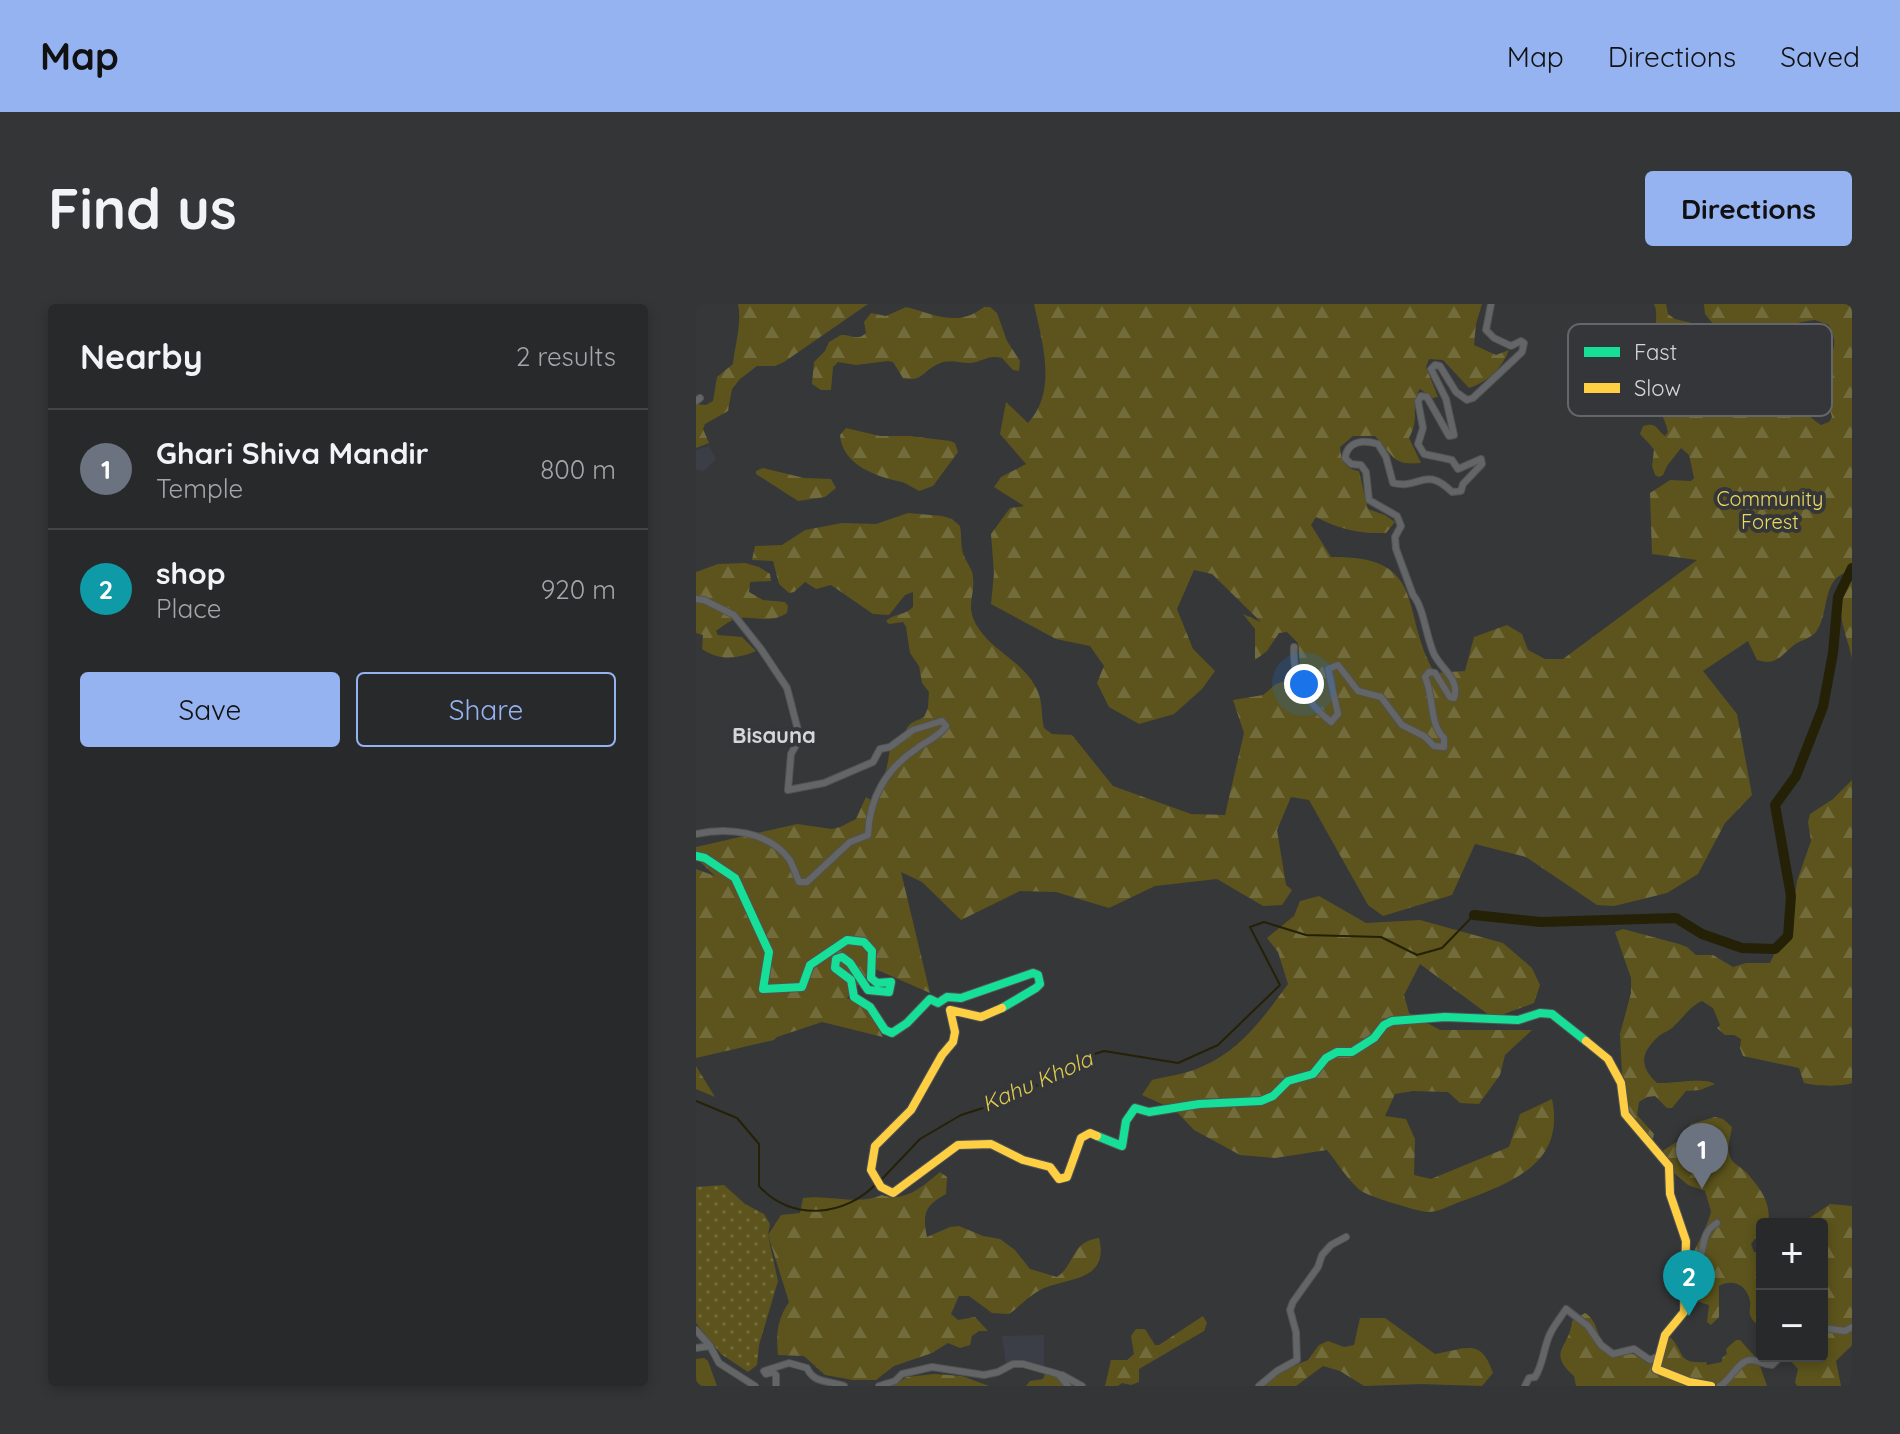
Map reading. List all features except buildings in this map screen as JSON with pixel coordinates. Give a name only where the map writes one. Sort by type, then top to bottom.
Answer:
[{"type":"street","points":[[1294,647],[1295,675],[1307,697],[1331,722],[1338,714],[1328,669],[1338,665],[1358,691],[1381,697],[1402,725],[1424,736],[1434,746],[1444,747],[1444,738],[1438,733],[1433,711],[1432,691],[1425,677],[1429,672],[1435,673],[1450,697],[1454,698],[1457,689],[1454,680],[1435,657],[1396,549],[1395,537],[1401,526],[1397,516],[1369,500],[1366,472],[1361,465],[1351,464],[1345,458],[1355,442],[1365,440],[1378,444],[1386,457],[1393,483],[1399,485],[1428,477],[1443,483],[1452,492],[1461,491],[1463,484],[1482,464],[1481,459],[1458,469],[1452,460],[1424,454],[1418,444],[1423,428],[1418,401],[1421,396],[1427,397],[1449,436],[1454,435],[1446,399],[1431,369],[1435,365],[1440,366],[1456,392],[1467,400],[1473,398],[1522,352],[1524,343],[1521,341],[1508,345],[1486,330],[1491,304]]},
{"type":"street","points":[[696,599],[734,615],[787,688],[800,738],[791,754],[788,790],[824,783],[873,762],[880,749],[890,747],[913,730],[942,721],[946,726],[941,733],[888,771],[869,820],[868,835],[850,842],[807,882],[799,882],[789,859],[757,835],[713,830],[696,834]]},
{"type":"street","points":[[696,856],[705,858],[735,878],[769,952],[763,989],[802,987],[810,965],[847,940],[864,942],[872,951],[871,978],[877,983],[891,982],[889,992],[874,993],[864,989],[850,962],[842,957],[836,959],[835,968],[851,980],[854,997],[870,1007],[885,1030],[892,1033],[904,1029],[915,1012],[930,999],[938,1003],[947,997],[961,998],[1033,973],[1038,975],[1040,984],[1031,995],[1014,1000],[995,1015],[971,1017],[950,1010],[955,1032],[953,1042],[942,1055],[911,1110],[875,1146],[871,1170],[881,1187],[893,1193],[958,1145],[991,1144],[1023,1160],[1050,1167],[1056,1177],[1067,1177],[1081,1138],[1090,1133],[1122,1146],[1125,1122],[1129,1112],[1135,1108],[1149,1112],[1199,1104],[1261,1101],[1273,1096],[1288,1081],[1313,1074],[1326,1058],[1337,1052],[1352,1052],[1374,1038],[1384,1025],[1392,1021],[1445,1017],[1518,1020],[1540,1013],[1552,1014],[1608,1059],[1621,1083],[1625,1114],[1669,1166],[1670,1194],[1686,1241],[1684,1312],[1665,1335],[1656,1369],[1689,1382],[1711,1386]]},
{"type":"street","points":[[1685,1286],[1700,1257],[1708,1228],[1717,1223]]},
{"type":"street","points":[[1259,1386],[1297,1360],[1296,1332],[1290,1310],[1293,1302],[1318,1267],[1322,1255],[1331,1245],[1346,1237]]},
{"type":"street","points":[[1525,1386],[1542,1367],[1542,1354],[1551,1331],[1566,1309],[1588,1326],[1601,1345],[1613,1354],[1634,1349],[1650,1360],[1659,1356]]},
{"type":"street","points":[[1828,1329],[1845,1331],[1852,1327]]},
{"type":"street","points":[[696,1330],[719,1363],[755,1386]]},
{"type":"street","points":[[696,1348],[710,1346]]},
{"type":"street","points":[[1720,1386],[1729,1381],[1745,1361],[1756,1362]]},
{"type":"street","points":[[776,1386],[776,1375],[764,1371],[798,1363],[819,1381],[844,1386]]},
{"type":"street","points":[[879,1386],[895,1381],[902,1374],[939,1366],[984,1375],[1013,1364],[1058,1374],[1082,1386]]},
{"type":"street","points":[[1058,1374],[1068,1386]]},
{"type":"shaded area","points":[[709,446],[716,459],[704,471],[696,470],[696,450]]},
{"type":"shaded area","points":[[1044,1335],[1044,1371],[1006,1365],[1002,1336]]},
{"type":"green space","points":[[738,304],[868,304],[784,362],[775,366],[757,366],[740,379],[732,389],[728,411],[705,424],[703,429],[709,443],[696,448],[696,404],[706,405],[713,401],[717,377],[733,364],[739,326]]},
{"type":"green space","name":"Community Forest","points":[[1034,304],[1482,304],[1474,345],[1496,355],[1509,350],[1494,374],[1469,388],[1443,360],[1429,359],[1426,367],[1438,397],[1432,398],[1420,389],[1409,438],[1421,463],[1398,461],[1375,436],[1353,436],[1340,447],[1345,463],[1359,471],[1368,509],[1395,522],[1386,533],[1350,530],[1316,517],[1311,525],[1331,557],[1362,559],[1384,566],[1398,577],[1407,592],[1424,651],[1435,673],[1465,671],[1474,637],[1507,625],[1522,634],[1528,650],[1545,659],[1563,659],[1697,560],[1652,554],[1650,493],[1670,480],[1691,481],[1694,478],[1689,455],[1681,448],[1663,475],[1655,475],[1652,466],[1654,449],[1640,434],[1643,426],[1654,426],[1665,436],[1668,432],[1663,416],[1810,416],[1821,425],[1829,422],[1832,417],[1832,324],[1815,320],[1794,324],[1713,324],[1705,314],[1704,304],[1852,304],[1852,571],[1835,580],[1816,632],[1778,659],[1769,662],[1757,660],[1748,641],[1703,671],[1737,714],[1752,795],[1725,823],[1698,874],[1667,893],[1614,906],[1597,905],[1526,857],[1475,844],[1452,895],[1383,916],[1368,905],[1309,800],[1291,797],[1277,830],[1286,885],[1292,890],[1282,905],[1263,906],[1217,879],[1155,886],[1109,908],[1056,892],[1020,891],[961,920],[922,882],[901,872],[930,993],[873,968],[847,998],[868,1010],[883,1037],[822,1022],[774,1040],[696,1058],[696,869],[715,876],[696,858],[696,847],[797,824],[832,829],[856,819],[866,797],[874,802],[885,775],[890,747],[906,735],[909,725],[924,717],[928,708],[929,692],[910,653],[906,627],[903,622],[889,624],[886,621],[913,607],[913,592],[905,595],[889,615],[873,614],[831,585],[816,589],[805,582],[789,593],[779,584],[773,561],[752,560],[755,546],[782,545],[805,530],[842,523],[876,524],[908,513],[952,519],[960,526],[963,553],[973,575],[973,619],[991,643],[1032,681],[1040,696],[1044,728],[1052,734],[1072,735],[1113,786],[1191,814],[1225,815],[1244,733],[1233,700],[1263,695],[1276,684],[1301,676],[1298,643],[1287,632],[1279,633],[1267,651],[1255,660],[1255,629],[1243,614],[1261,622],[1212,574],[1194,570],[1177,609],[1193,649],[1215,671],[1202,689],[1174,714],[1139,724],[1109,707],[1097,683],[1104,666],[1090,646],[1056,639],[991,604],[994,573],[991,534],[1010,508],[1024,506],[994,487],[1001,477],[1026,464],[1000,434],[1006,402],[1028,423],[1043,396],[1044,350]]},
{"type":"green space","points":[[1654,304],[1666,304],[1668,314],[1696,324],[1656,324]]},
{"type":"green space","points":[[906,307],[955,318],[990,307],[997,313],[1007,341],[1020,361],[1019,371],[1013,370],[1002,358],[991,357],[972,363],[943,362],[918,378],[909,379],[903,378],[893,362],[856,365],[838,362],[833,367],[831,390],[821,390],[812,384],[814,362],[829,342],[841,335],[863,336],[866,333],[864,322],[871,313],[886,316]]},
{"type":"green space","points":[[846,428],[880,436],[950,441],[955,443],[958,452],[933,486],[919,491],[872,473],[854,462],[842,445],[840,435]]},
{"type":"green space","points":[[763,468],[804,478],[831,479],[836,488],[825,497],[798,501],[756,474]]},
{"type":"green space","points":[[745,563],[770,574],[771,581],[750,582],[749,592],[763,600],[785,602],[787,613],[775,618],[740,618],[727,623],[716,631],[718,635],[742,637],[756,651],[735,657],[715,656],[702,649],[703,635],[696,633],[696,572],[718,564]]},
{"type":"green space","points":[[1849,582],[1852,582],[1852,658],[1841,610],[1841,600]]},
{"type":"green space","points":[[1852,780],[1852,1083],[1828,1086],[1804,1083],[1799,1068],[1743,1056],[1741,1039],[1725,1035],[1717,1028],[1720,1025],[1713,1008],[1702,1001],[1652,1043],[1644,1060],[1647,1071],[1657,1083],[1696,1081],[1715,1084],[1686,1091],[1672,1108],[1667,1108],[1655,1096],[1639,1102],[1637,1115],[1654,1134],[1652,1143],[1645,1144],[1620,1115],[1620,1034],[1631,993],[1631,978],[1615,932],[1623,929],[1679,944],[1696,955],[1713,955],[1733,967],[1746,963],[1770,963],[1792,916],[1797,881],[1811,841],[1810,814],[1833,799]]},
{"type":"green space","points":[[1319,896],[1366,923],[1420,920],[1503,943],[1532,968],[1540,985],[1534,1003],[1493,1018],[1420,964],[1404,995],[1409,1013],[1440,1030],[1532,1030],[1505,1055],[1500,1075],[1479,1104],[1460,1103],[1448,1092],[1413,1091],[1395,1094],[1385,1116],[1406,1119],[1415,1139],[1414,1175],[1431,1179],[1509,1147],[1520,1114],[1552,1099],[1554,1120],[1551,1138],[1533,1166],[1486,1192],[1427,1212],[1363,1192],[1327,1150],[1275,1158],[1240,1155],[1194,1130],[1175,1110],[1142,1095],[1152,1080],[1201,1067],[1228,1052],[1250,1032],[1288,984],[1278,952],[1267,938],[1294,916],[1300,901]]},
{"type":"green space","points":[[696,1066],[715,1097],[696,1089]]},
{"type":"green space","points":[[1715,1117],[1732,1127],[1728,1146],[1730,1157],[1755,1183],[1768,1209],[1769,1218],[1756,1218],[1756,1238],[1751,1244],[1756,1252],[1756,1324],[1751,1318],[1748,1295],[1739,1284],[1719,1286],[1719,1317],[1711,1325],[1707,1322],[1709,1305],[1679,1296],[1681,1279],[1711,1211],[1705,1191],[1688,1185],[1660,1161],[1661,1152],[1678,1141],[1691,1124]]},
{"type":"green space","points":[[940,1172],[947,1177],[946,1194],[929,1206],[925,1216],[927,1237],[959,1226],[1000,1239],[1015,1250],[1030,1269],[1057,1277],[1083,1244],[1099,1238],[1101,1253],[1098,1263],[1083,1276],[1040,1290],[1009,1314],[992,1313],[969,1296],[959,1296],[951,1314],[958,1320],[975,1317],[988,1331],[979,1331],[972,1336],[970,1345],[960,1348],[948,1343],[932,1353],[894,1366],[876,1380],[825,1375],[804,1356],[778,1355],[778,1327],[789,1302],[768,1235],[781,1215],[800,1213],[803,1198],[863,1200],[882,1195],[906,1195]]},
{"type":"green space","points":[[724,1185],[745,1204],[764,1214],[770,1224],[768,1235],[778,1281],[759,1345],[757,1365],[748,1372],[721,1354],[696,1323],[696,1187]]},
{"type":"green space","points":[[1830,1204],[1852,1206],[1852,1345],[1836,1361],[1841,1386],[1797,1386],[1795,1382],[1798,1369],[1792,1362],[1828,1362],[1828,1218],[1810,1218]]},
{"type":"green space","points":[[1585,1313],[1590,1316],[1609,1350],[1633,1354],[1649,1364],[1655,1361],[1670,1337],[1686,1359],[1706,1362],[1707,1365],[1722,1362],[1727,1354],[1726,1349],[1740,1340],[1759,1362],[1767,1386],[1576,1386],[1574,1376],[1566,1368],[1561,1355],[1572,1321]]},
{"type":"green space","points":[[1203,1316],[1207,1323],[1204,1331],[1139,1369],[1139,1382],[1105,1386],[1111,1360],[1127,1360],[1134,1354],[1131,1336],[1136,1329],[1145,1329],[1155,1345],[1159,1345]]},
{"type":"green space","points":[[1360,1318],[1385,1318],[1435,1354],[1464,1348],[1478,1350],[1493,1373],[1482,1386],[1364,1386],[1340,1371],[1323,1366],[1296,1386],[1260,1386],[1284,1370],[1308,1360],[1319,1345],[1328,1341],[1344,1347],[1354,1345]]},
{"type":"green space","points":[[704,1358],[717,1386],[696,1386],[696,1359]]},
{"type":"green space","points":[[934,1374],[962,1376],[989,1386],[892,1386],[907,1377]]},
{"type":"green space","points":[[1045,1374],[1086,1386],[1026,1386],[1030,1381],[1043,1379]]},
{"type":"waterway","points":[[1474,915],[1541,922],[1676,918],[1702,934],[1742,948],[1775,949],[1788,936],[1791,896],[1775,805],[1796,776],[1823,707],[1833,653],[1838,597],[1852,568]]},
{"type":"waterway","name":"Kahu Khola","points":[[882,1179],[920,1139],[961,1115],[1002,1102],[1038,1085],[1076,1060],[1104,1051],[1178,1063],[1218,1045],[1280,985],[1250,927],[1264,922],[1306,935],[1381,937],[1417,955],[1442,948],[1474,915]]},
{"type":"waterway","name":"Kahu Khola","points":[[696,1101],[737,1118],[759,1144],[759,1186],[786,1206],[818,1211],[834,1208],[850,1203],[877,1183]]},
{"type":"traffic: fast","points":[[696,856],[705,858],[735,878],[769,952],[763,989],[802,987],[810,965],[847,940],[864,942],[872,951],[871,978],[877,983],[891,982],[889,992],[868,990],[850,963],[842,957],[836,959],[835,968],[851,980],[854,997],[870,1007],[885,1030],[892,1033],[907,1023],[930,999],[938,1003],[947,997],[961,998],[1033,973],[1038,975],[1040,984],[1036,988],[1002,1008]]},
{"type":"traffic: fast","points":[[1097,1136],[1122,1146],[1126,1121],[1135,1108],[1149,1112],[1199,1104],[1261,1101],[1273,1096],[1288,1081],[1313,1074],[1326,1058],[1337,1052],[1352,1052],[1374,1038],[1384,1025],[1392,1021],[1445,1017],[1518,1020],[1540,1013],[1552,1014],[1586,1041]]},
{"type":"traffic: slow","points":[[1002,1008],[981,1017],[950,1010],[955,1032],[953,1042],[942,1055],[911,1110],[875,1146],[871,1170],[881,1187],[893,1193],[958,1145],[991,1144],[1023,1160],[1050,1167],[1059,1179],[1067,1177],[1081,1138],[1090,1133],[1097,1136]]},
{"type":"traffic: slow","points":[[1586,1041],[1608,1059],[1621,1083],[1625,1114],[1669,1166],[1670,1194],[1686,1241],[1684,1312],[1665,1335],[1656,1369],[1689,1382],[1711,1386]]},
{"type":"place","name":"Ghari Shiva Mandir","points":[[1702,1189]]},
{"type":"place","name":"shop","points":[[1689,1316]]},
{"type":"district","name":"Bisauna","points":[[774,735]]}]
